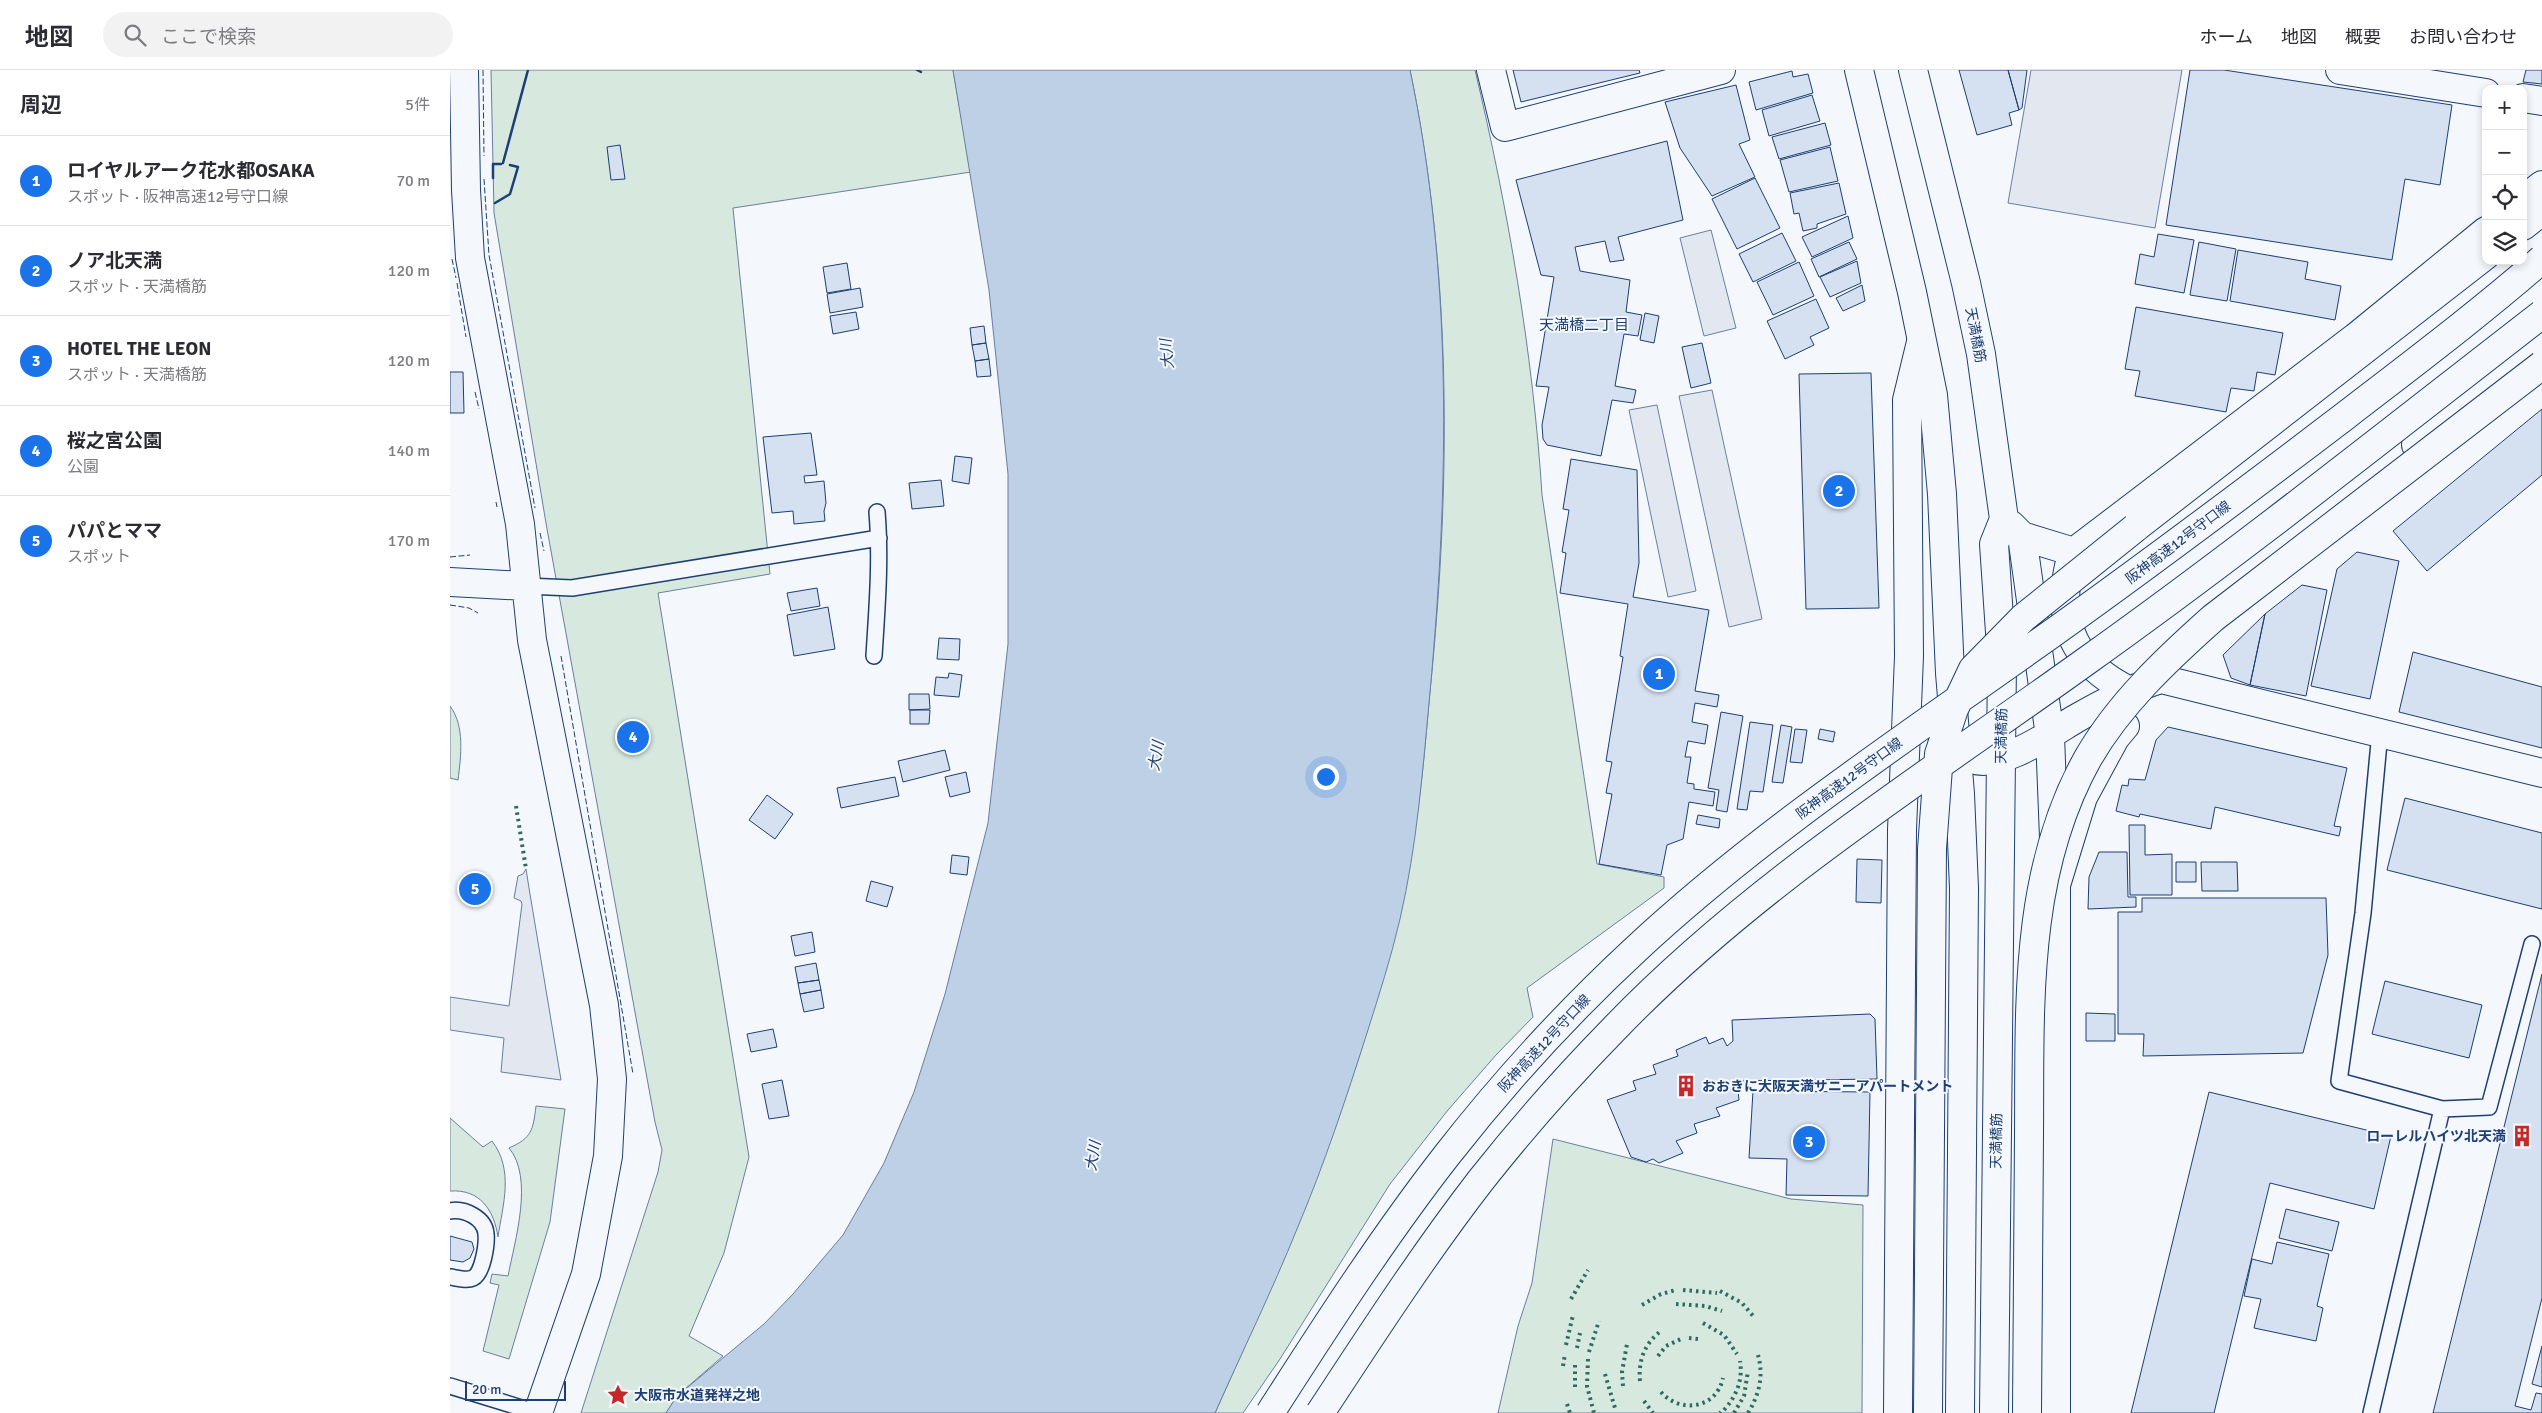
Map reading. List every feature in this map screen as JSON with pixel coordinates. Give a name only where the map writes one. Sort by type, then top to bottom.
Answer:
[{"type":"main road","points":[[464,70],[465,129],[459,222],[470,258],[520,524],[532,640],[604,1005],[612,1079],[608,1156],[586,1274],[538,1413]]},
{"type":"main road","points":[[1491,70],[1505,127],[1721,70]]},
{"type":"main road","points":[[1859,70],[1908,274],[1933,395],[1939,464],[1964,888],[1960,1413]]},
{"type":"main road","name":"天満橋筋","points":[[1913,70],[1966,283],[2013,527],[1994,544],[2002,662],[1994,1413]]},
{"type":"main road","points":[[2340,70],[2482,91]]},
{"type":"main road","points":[[450,92],[465,129]]},
{"type":"main road","points":[[2527,99],[2542,101]]},
{"type":"main road","points":[[2527,197],[2542,185]]},
{"type":"main road","points":[[2527,223],[2542,211]]},
{"type":"main road","points":[[2130,691],[2116,684],[2091,665],[2080,653],[2070,630],[2065,609],[2065,586],[2068,567],[2074,552],[2356,337],[2482,234]]},
{"type":"main road","points":[[1928,1413],[1934,803],[1939,754],[1954,708],[1973,669],[2024,618],[2482,258]]},
{"type":"main road","name":"阪神高速12号守口線","points":[[1270,1413],[1345,1297],[1445,1157],[1530,1056],[1636,949],[1699,893],[1840,783],[2110,593],[2250,489],[2397,375],[2542,258]]},
{"type":"main road","points":[[1320,1413],[1428,1251],[1481,1180],[1608,1034],[1669,976],[1794,870],[2134,628],[2542,314]]},
{"type":"main road","points":[[1898,1413],[1902,830],[1909,656],[1907,400],[1921,342]]},
{"type":"main road","points":[[2056,885],[2083,797],[2115,738],[2161,679],[2203,633],[2289,549],[2542,344]]},
{"type":"main road","points":[[2027,1413],[2032,960],[2043,879],[2053,842],[2069,797],[2089,758],[2112,722],[2151,677],[2182,646],[2213,618],[2542,365]]},
{"type":"main road","points":[[2013,527],[2074,552]]},
{"type":"main road","points":[[2013,527],[2050,736],[2056,885],[2056,1413]]},
{"type":"main road","points":[[450,582],[526,586]]},
{"type":"main road","points":[[1956,747],[1971,759],[2000,758],[2050,736],[2077,718],[2130,691],[2161,679],[2542,773]]},
{"type":"lane","points":[[874,656],[879,538],[877,512]]},
{"type":"lane","points":[[526,586],[572,588],[879,538]]},
{"type":"lane","points":[[2380,732],[2363,913],[2339,1081],[2442,1109],[2489,1107],[2532,944]]},
{"type":"lane","points":[[2371,1413],[2442,1109]]},
{"type":"lane","points":[[450,1210],[464,1211],[472,1214],[483,1225],[486,1233],[480,1272],[473,1278],[450,1277]]},
{"type":"lane","points":[[450,1386],[538,1413]]},
{"type":"shaded area","points":[[491,70],[953,70],[971,172],[733,208],[770,574],[658,593],[749,1157],[724,1253],[689,1336],[723,1356],[677,1396],[666,1413],[581,1413],[658,1172],[662,1150],[655,1122],[547,529],[494,213]]},
{"type":"shaded area","points":[[1410,70],[1475,70],[1498,175],[1518,281],[1532,388],[1542,495],[1597,864],[1664,877],[1664,888],[1527,988],[1533,1017],[1496,1055],[1448,1110],[1390,1184],[1280,1359],[1243,1413],[1215,1413],[1308,1198],[1356,1066],[1368,1026],[1406,872],[1419,801],[1438,596],[1442,521],[1444,370],[1440,294],[1433,219],[1423,144]]},
{"type":"shaded area","points":[[2031,70],[2182,70],[2155,228],[2008,203]]},
{"type":"shaded area","points":[[1711,230],[1736,328],[1704,336],[1680,238]]},
{"type":"shaded area","points":[[1712,390],[1762,619],[1729,627],[1679,396]]},
{"type":"shaded area","points":[[1657,405],[1696,591],[1668,597],[1629,410]]},
{"type":"shaded area","points":[[450,706],[458,723],[461,741],[458,780],[450,778]]},
{"type":"shaded area","points":[[526,869],[561,1080],[501,1072],[504,1038],[450,1030],[450,997],[509,1006],[522,904],[521,901],[514,898],[518,876],[523,874]]},
{"type":"shaded area","points":[[536,1106],[565,1109],[550,1222],[509,1359],[483,1351],[499,1285],[490,1283],[492,1274],[508,1276],[518,1228],[522,1192],[516,1161],[509,1148],[527,1137],[534,1121]]},
{"type":"shaded area","points":[[450,1118],[483,1147],[492,1141],[499,1152],[505,1175],[505,1188],[498,1237],[493,1218],[484,1203],[470,1194],[461,1191],[450,1191]]},
{"type":"shaded area","points":[[1553,1139],[1791,1199],[1863,1205],[1862,1413],[1498,1413],[1518,1326],[1532,1283]]},
{"type":"water","name":"大川","points":[[953,70],[1410,70],[1424,147],[1434,225],[1440,302],[1443,458],[1441,536],[1425,749],[1419,807],[1406,891],[1389,962],[1367,1033],[1316,1181],[1277,1275],[1215,1413],[666,1413],[677,1396],[764,1324],[793,1294],[843,1235],[884,1163],[914,1092],[945,994],[988,823],[1008,644],[1008,474],[989,290]]},
{"type":"building","points":[[1513,70],[1639,70],[1640,73],[1521,102]]},
{"type":"building","points":[[1959,70],[2008,70],[2019,110],[2009,113],[2012,125],[1977,135]]},
{"type":"building","points":[[2008,70],[2027,70],[2022,108],[2019,110]]},
{"type":"building","points":[[2190,70],[2224,70],[2452,105],[2440,185],[2405,179],[2392,260],[2166,225]]},
{"type":"building","points":[[2526,70],[2542,70],[2542,84],[2523,82]]},
{"type":"building","points":[[1792,71],[1793,77],[1808,74],[1813,93],[1756,110],[1749,82]]},
{"type":"building","points":[[1736,85],[1750,140],[1739,144],[1755,177],[1712,196],[1680,148],[1665,102]]},
{"type":"building","points":[[1812,95],[1820,121],[1769,136],[1762,110]]},
{"type":"building","points":[[1825,123],[1831,145],[1779,159],[1772,137]]},
{"type":"building","points":[[1667,141],[1683,220],[1618,237],[1624,260],[1610,262],[1605,241],[1575,247],[1580,271],[1630,280],[1626,312],[1642,315],[1638,336],[1624,334],[1615,386],[1636,390],[1633,403],[1612,400],[1601,456],[1547,445],[1543,439],[1542,425],[1549,387],[1536,386],[1554,277],[1541,275],[1516,180]]},
{"type":"building","points":[[620,145],[625,179],[611,180],[607,147]]},
{"type":"building","points":[[1830,147],[1838,181],[1789,192],[1780,160]]},
{"type":"building","points":[[1755,178],[1780,228],[1737,249],[1712,199]]},
{"type":"building","points":[[1839,183],[1846,214],[1817,224],[1817,228],[1803,231],[1799,213],[1794,214],[1790,193]]},
{"type":"building","points":[[1848,216],[1853,238],[1812,257],[1802,237]]},
{"type":"building","points":[[1782,233],[1796,261],[1753,282],[1739,254]]},
{"type":"building","points":[[2158,234],[2194,240],[2184,293],[2135,284],[2140,254],[2154,257]]},
{"type":"building","points":[[1849,242],[1857,259],[1819,277],[1811,259]]},
{"type":"building","points":[[2199,242],[2236,249],[2227,301],[2190,295]]},
{"type":"building","points":[[2238,250],[2308,262],[2305,279],[2341,286],[2335,320],[2230,301]]},
{"type":"building","points":[[1857,261],[1861,283],[1830,297],[1820,277]]},
{"type":"building","points":[[1799,262],[1814,296],[1773,315],[1757,282]]},
{"type":"building","points":[[847,263],[851,289],[827,293],[823,267]]},
{"type":"building","points":[[1862,285],[1865,301],[1843,311],[1836,298]]},
{"type":"building","points":[[860,288],[863,307],[830,313],[827,294]]},
{"type":"building","points":[[1816,299],[1829,328],[1810,337],[1814,345],[1785,359],[1767,321]]},
{"type":"building","points":[[2136,307],[2283,333],[2275,375],[2257,372],[2254,391],[2231,388],[2226,412],[2135,396],[2140,371],[2125,369]]},
{"type":"building","points":[[856,312],[859,329],[833,334],[830,316]]},
{"type":"building","points":[[1645,313],[1659,316],[1654,343],[1640,340]]},
{"type":"building","points":[[984,326],[986,343],[972,345],[970,328]]},
{"type":"building","points":[[986,343],[989,359],[975,361],[972,345]]},
{"type":"building","points":[[1702,343],[1711,383],[1691,388],[1682,347]]},
{"type":"building","points":[[989,359],[991,376],[977,377],[975,361]]},
{"type":"building","points":[[450,372],[463,372],[464,413],[450,413]]},
{"type":"building","points":[[1871,373],[1879,608],[1806,609],[1799,374]]},
{"type":"building","points":[[2542,409],[2542,475],[2427,571],[2393,531]]},
{"type":"building","points":[[811,433],[817,475],[804,476],[805,483],[824,481],[825,521],[794,524],[793,511],[772,513],[763,437]]},
{"type":"building","points":[[955,456],[972,458],[969,484],[952,481]]},
{"type":"building","points":[[1571,459],[1637,470],[1639,563],[1633,597],[1709,610],[1695,691],[1719,695],[1717,707],[1695,703],[1692,722],[1708,725],[1705,744],[1688,741],[1685,757],[1691,757],[1687,783],[1694,784],[1694,789],[1715,792],[1713,806],[1689,802],[1683,839],[1667,845],[1661,875],[1599,864],[1612,794],[1606,793],[1612,762],[1606,761],[1623,657],[1620,656],[1628,604],[1560,593],[1566,553],[1562,552],[1569,510],[1563,509]]},
{"type":"building","points":[[941,480],[944,506],[912,509],[909,483]]},
{"type":"building","points":[[2357,552],[2399,561],[2370,699],[2311,686],[2337,569]]},
{"type":"building","points":[[2302,585],[2327,590],[2306,696],[2250,685],[2265,614]]},
{"type":"building","points":[[817,588],[820,606],[791,611],[787,593]]},
{"type":"building","points":[[828,607],[835,649],[794,656],[787,615]]},
{"type":"building","points":[[2265,614],[2250,685],[2231,678],[2223,655]]},
{"type":"building","points":[[939,638],[960,639],[959,660],[937,659]]},
{"type":"building","points":[[2413,652],[2542,687],[2542,748],[2399,712]]},
{"type":"building","points":[[949,673],[962,675],[959,697],[934,695],[936,677],[948,678]]},
{"type":"building","points":[[909,694],[929,694],[930,709],[909,710]]},
{"type":"building","points":[[910,710],[930,710],[929,724],[910,724]]},
{"type":"building","points":[[1721,712],[1743,716],[1727,812],[1716,810],[1719,790],[1708,788]]},
{"type":"building","points":[[1750,722],[1773,725],[1763,792],[1750,791],[1747,810],[1737,809]]},
{"type":"building","points":[[1781,725],[1792,727],[1783,783],[1772,782]]},
{"type":"building","points":[[2168,727],[2347,768],[2334,826],[2341,827],[2339,836],[2215,807],[2211,829],[2140,814],[2139,817],[2116,811],[2122,785],[2128,786],[2129,779],[2145,780],[2156,740]]},
{"type":"building","points":[[1795,729],[1807,730],[1802,763],[1790,762]]},
{"type":"building","points":[[1820,729],[1835,732],[1833,742],[1818,739]]},
{"type":"building","points":[[945,750],[950,770],[903,782],[898,761]]},
{"type":"building","points":[[966,772],[970,792],[950,797],[945,777]]},
{"type":"building","points":[[895,777],[899,796],[841,808],[837,788]]},
{"type":"building","points":[[767,795],[793,814],[775,839],[749,820]]},
{"type":"building","points":[[2405,798],[2542,833],[2542,909],[2387,870]]},
{"type":"building","points":[[1698,815],[1720,819],[1719,828],[1696,824]]},
{"type":"building","points":[[2129,825],[2145,825],[2145,855],[2172,854],[2172,895],[2130,895]]},
{"type":"building","points":[[2099,852],[2127,852],[2128,897],[2136,897],[2136,907],[2088,909],[2089,877]]},
{"type":"building","points":[[952,855],[969,857],[967,875],[950,873]]},
{"type":"building","points":[[1857,859],[1882,860],[1881,903],[1856,902]]},
{"type":"building","points":[[2176,862],[2196,862],[2196,882],[2176,882]]},
{"type":"building","points":[[2201,862],[2237,862],[2238,891],[2202,891]]},
{"type":"building","points":[[871,881],[893,887],[887,907],[866,901]]},
{"type":"building","points":[[2142,898],[2326,898],[2328,955],[2303,1053],[2143,1056],[2144,1034],[2118,1034],[2118,912],[2142,912]]},
{"type":"building","points":[[812,932],[815,952],[795,956],[791,936]]},
{"type":"building","points":[[816,963],[819,980],[798,983],[795,967]]},
{"type":"building","name":"ローレルハイツ北天満","points":[[2542,974],[2542,1298],[2515,1406],[2531,1410],[2536,1393],[2542,1394],[2542,1413],[2433,1413]]},
{"type":"building","points":[[819,980],[821,990],[800,994],[798,983]]},
{"type":"building","points":[[2385,981],[2482,1005],[2469,1058],[2372,1034]]},
{"type":"building","points":[[821,990],[824,1008],[804,1012],[800,994]]},
{"type":"building","points":[[2086,1013],[2115,1014],[2115,1041],[2086,1041]]},
{"type":"building","name":"おおきに大阪天満サニーアパートメント","points":[[1870,1014],[1875,1019],[1877,1079],[1737,1081],[1739,1100],[1716,1108],[1720,1116],[1694,1124],[1697,1133],[1676,1141],[1683,1153],[1659,1163],[1653,1159],[1646,1162],[1631,1157],[1607,1100],[1636,1090],[1633,1081],[1656,1074],[1653,1065],[1678,1056],[1676,1050],[1706,1037],[1709,1044],[1723,1038],[1727,1046],[1733,1041],[1732,1020]]},
{"type":"building","points":[[773,1029],[777,1047],[751,1052],[747,1034]]},
{"type":"building","points":[[782,1080],[789,1116],[769,1119],[762,1084]]},
{"type":"building","points":[[1753,1091],[1870,1092],[1868,1196],[1786,1195],[1787,1159],[1749,1158]]},
{"type":"building","points":[[2209,1092],[2391,1136],[2374,1209],[2270,1183],[2214,1413],[2131,1413]]},
{"type":"building","points":[[2286,1209],[2339,1222],[2332,1251],[2279,1238]]},
{"type":"building","points":[[450,1236],[472,1242],[474,1249],[470,1258],[463,1262],[450,1260]]},
{"type":"building","points":[[2277,1242],[2329,1254],[2317,1306],[2323,1308],[2316,1341],[2254,1328],[2261,1299],[2244,1296],[2252,1259],[2272,1264]]},
{"type":"building","points":[[2542,1346],[2542,1387],[2532,1384]]},
{"type":"hedge","points":[[516,806],[526,869]]},
{"type":"hedge","points":[[1571,1299],[1588,1270]]},
{"type":"hedge","points":[[1642,1305],[1661,1294],[1676,1290]]},
{"type":"hedge","points":[[1683,1290],[1717,1293]]},
{"type":"hedge","points":[[1720,1291],[1742,1303],[1754,1317]]},
{"type":"hedge","points":[[1676,1304],[1705,1306],[1722,1311]]},
{"type":"hedge","points":[[1566,1345],[1573,1315]]},
{"type":"hedge","points":[[1589,1352],[1599,1321]]},
{"type":"hedge","points":[[1703,1323],[1724,1335],[1737,1354]]},
{"type":"hedge","points":[[1640,1381],[1640,1366],[1644,1353],[1651,1341],[1661,1331]]},
{"type":"hedge","points":[[1577,1348],[1580,1333]]},
{"type":"hedge","points":[[1689,1338],[1698,1339]]},
{"type":"hedge","points":[[1658,1356],[1666,1346],[1681,1339]]},
{"type":"hedge","points":[[1623,1386],[1622,1372],[1627,1344]]},
{"type":"hedge","points":[[1563,1366],[1565,1354]]},
{"type":"hedge","points":[[1748,1413],[1759,1385],[1761,1370],[1758,1355]]},
{"type":"hedge","points":[[1588,1359],[1587,1386],[1594,1413]]},
{"type":"hedge","points":[[1724,1410],[1732,1399],[1740,1381],[1740,1361]]},
{"type":"hedge","points":[[1575,1365],[1575,1387]]},
{"type":"hedge","points":[[1734,1413],[1744,1396],[1748,1371]]},
{"type":"hedge","points":[[1605,1374],[1615,1408]]},
{"type":"hedge","points":[[1661,1392],[1677,1403],[1696,1405],[1713,1397],[1719,1389],[1723,1378]]},
{"type":"hedge","points":[[1644,1401],[1653,1413]]},
{"type":"hedge","points":[[1567,1404],[1570,1413]]},
{"type":"fence","points":[[483,70],[484,156]]},
{"type":"fence","points":[[484,179],[489,255],[535,508]]},
{"type":"fence","points":[[452,259],[456,278]]},
{"type":"fence","points":[[457,283],[466,337]]},
{"type":"fence","points":[[475,392],[479,409]]},
{"type":"fence","points":[[496,502],[497,507]]},
{"type":"fence","points":[[540,533],[544,551]]},
{"type":"fence","points":[[450,557],[470,555]]},
{"type":"fence","points":[[450,605],[469,608],[478,613]]},
{"type":"fence","points":[[561,656],[633,1074]]},
{"type":"wall","points":[[503,163],[528,70]]},
{"type":"wall","points":[[917,70],[921,72]]},
{"type":"wall","points":[[493,178],[493,164],[501,164]]},
{"type":"wall","points":[[495,203],[510,194],[518,167],[510,165]]},
{"type":"place","name":"ノア北天満","points":[[1839,491]]},
{"type":"place","name":"ロイヤルアーク花水都OSAKA","points":[[1659,674]]},
{"type":"place","name":"桜之宮公園","points":[[633,737]]},
{"type":"place","name":"パパとママ","points":[[475,889]]},
{"type":"place","name":"おおきに大阪天満サニーアパートメント","points":[[1686,1086]]},
{"type":"place","name":"ローレルハイツ北天満","points":[[2522,1136]]},
{"type":"place","name":"HOTEL THE LEON","points":[[1809,1142]]},
{"type":"place","name":"大阪市水道発祥之地","points":[[618,1395]]},
{"type":"district","name":"天満橋二丁目","points":[[1584,325]]}]
